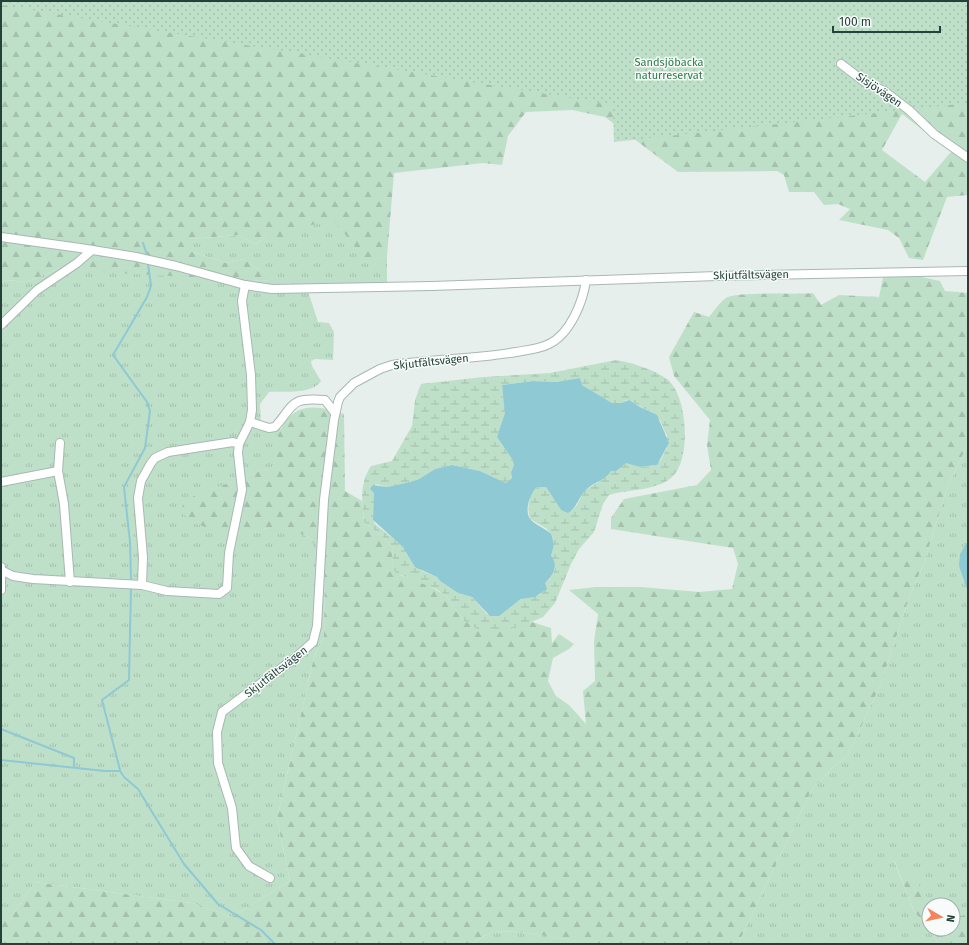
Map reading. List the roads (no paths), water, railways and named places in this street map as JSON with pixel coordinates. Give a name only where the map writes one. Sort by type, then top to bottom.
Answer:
[{"type":"street","name":"Sisjövägen","points":[[841,64],[866,83],[884,91],[934,134],[968,158]]},
{"type":"street","points":[[1,238],[92,250],[176,266],[245,285],[285,289],[586,280]]},
{"type":"street","points":[[1,325],[37,290],[77,263],[92,250]]},
{"type":"street","name":"Skjutfältsvägen","points":[[270,878],[249,866],[236,848],[232,808],[218,763],[218,726],[222,712],[295,658],[313,642],[317,626],[324,500],[335,413],[340,397],[348,387],[380,369],[392,365],[507,354],[550,344],[568,326],[579,305],[586,280],[968,271]]},
{"type":"street","points":[[1,569],[13,576],[70,582],[142,585],[167,591],[218,594],[227,588],[229,553],[242,490],[238,453],[239,444],[250,422],[252,410],[251,375],[242,301],[245,285]]},
{"type":"street","points":[[250,422],[275,428],[293,403],[299,400],[325,400],[335,413]]},
{"type":"street","points":[[142,585],[143,557],[138,498],[141,481],[151,463],[155,458],[168,452],[233,442],[239,444]]},
{"type":"street","points":[[60,443],[58,471],[64,504],[70,582]]},
{"type":"street","points":[[1,482],[58,471]]},
{"type":"street","points":[[1,569],[1,590]]},
{"type":"water","points":[[580,378],[582,385],[612,403],[621,403],[629,400],[657,415],[669,443],[657,465],[640,467],[626,463],[616,471],[611,471],[606,477],[585,491],[574,508],[568,513],[561,510],[546,487],[537,487],[532,493],[529,502],[528,516],[537,525],[551,534],[554,545],[551,556],[555,563],[553,574],[545,583],[547,589],[535,597],[521,599],[499,616],[490,616],[472,597],[458,593],[440,581],[437,577],[415,567],[403,547],[373,520],[374,493],[370,489],[373,485],[387,487],[410,482],[419,479],[435,469],[452,465],[480,471],[506,483],[512,478],[511,472],[514,465],[512,459],[497,437],[505,413],[502,385],[533,381],[556,382]]},
{"type":"water","points":[[968,541],[968,592],[959,566],[960,554]]},
{"type":"waterway","points":[[143,243],[147,255]]},
{"type":"waterway","points":[[131,579],[130,542],[124,487],[145,448],[150,411],[147,402],[113,355],[147,297],[151,286],[148,264]]},
{"type":"waterway","points":[[120,770],[102,700],[129,680],[131,587]]},
{"type":"waterway","points":[[1,729],[74,758],[74,767]]},
{"type":"waterway","points":[[1,760],[105,771],[120,771],[124,777],[138,789],[184,864],[218,904],[261,930],[275,944]]},
{"type":"park label","name":"Sandsjöbacka naturreservat","points":[[669,68]]}]
